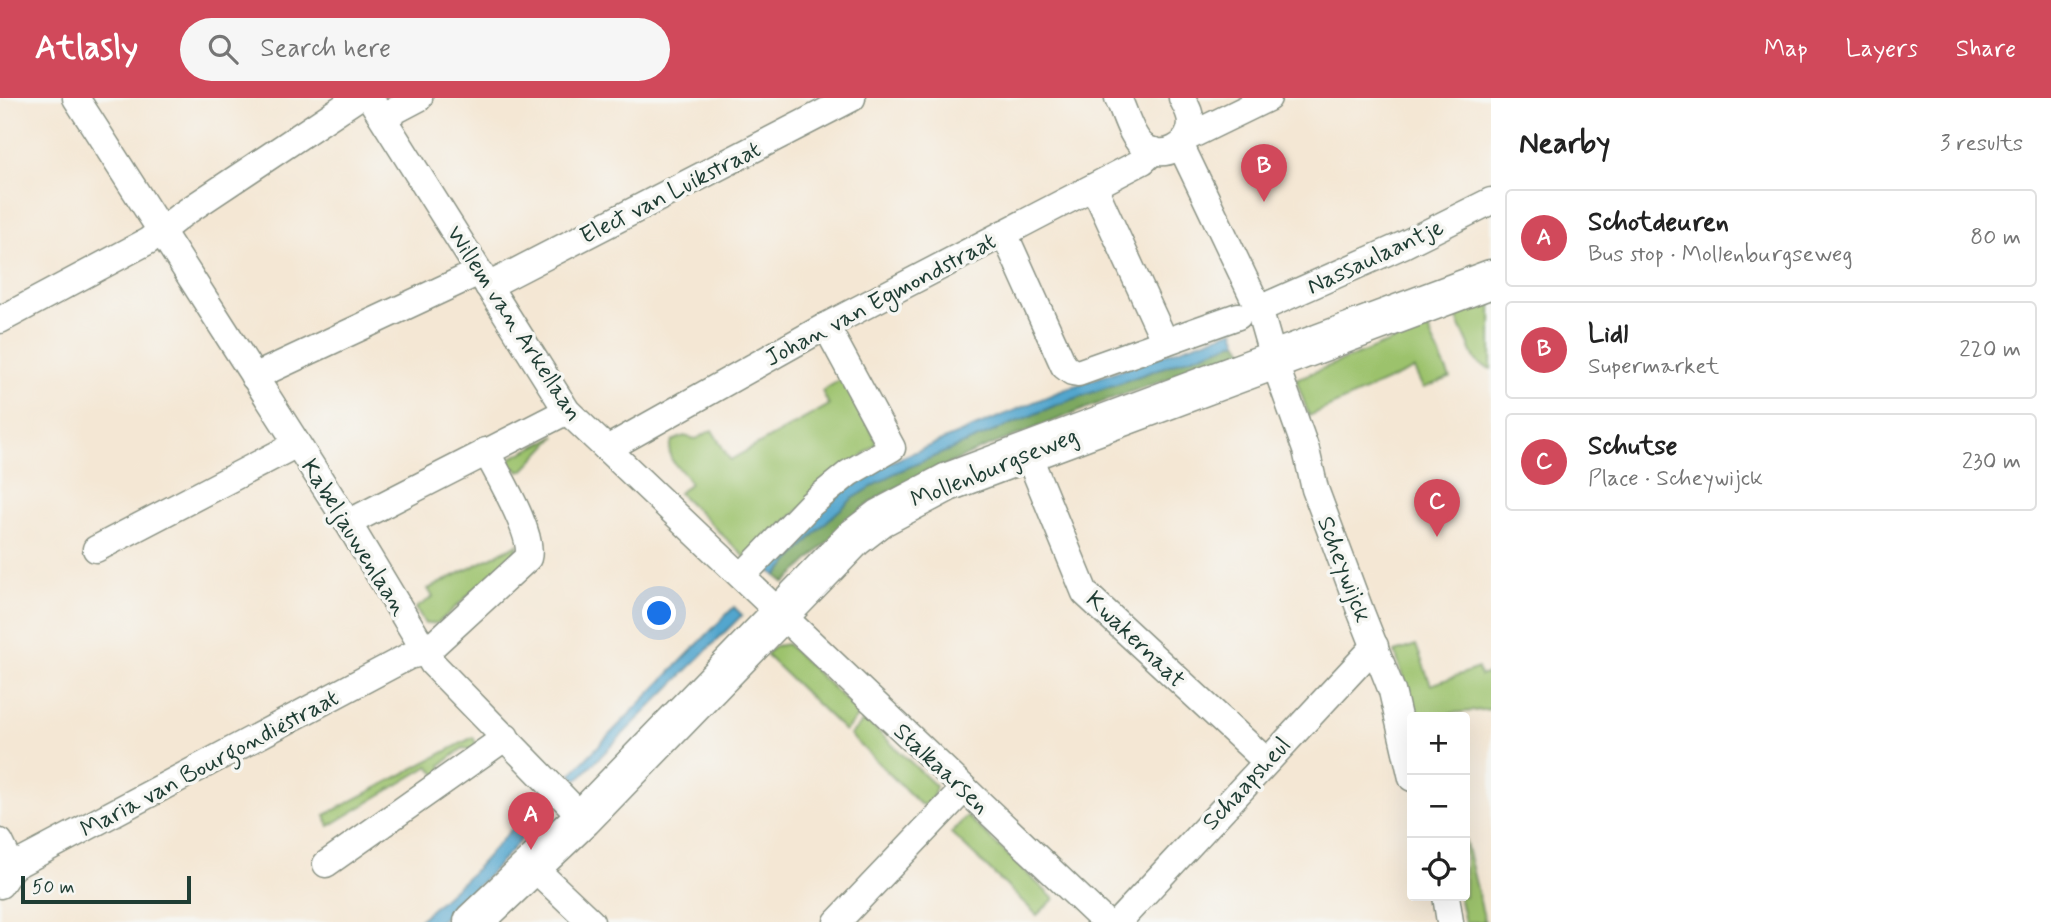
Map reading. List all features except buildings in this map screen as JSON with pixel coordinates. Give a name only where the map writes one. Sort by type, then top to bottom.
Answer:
[{"type":"street","name":"Kabeljauwenlaan","points":[[76,98],[348,523],[433,664],[583,818]]},
{"type":"street","points":[[0,320],[148,241],[357,98]]},
{"type":"street","points":[[376,107],[419,98]]},
{"type":"street","name":"Elect van Luikstraat","points":[[254,377],[484,279],[852,98]]},
{"type":"street","points":[[1118,98],[1140,142],[1154,151],[1166,152],[1268,98]]},
{"type":"street","points":[[1184,141],[1191,122],[1185,103]]},
{"type":"street","name":"Willem van Arkellaan","points":[[376,107],[567,411],[779,613]]},
{"type":"street","name":"Scheywijck","points":[[1184,141],[1248,313],[1273,360],[1306,450],[1315,489],[1392,691],[1411,775]]},
{"type":"street","name":"Johan van Egmondstraat","points":[[607,449],[826,326],[1143,161],[1154,151]]},
{"type":"street","points":[[1094,187],[1165,342]]},
{"type":"street","name":"Nassaulaantje","points":[[1004,233],[1064,366],[1077,373],[1248,313],[1403,246],[1491,201]]},
{"type":"street","name":"Mollenburgseweg","points":[[473,922],[583,818],[854,538],[880,518],[948,482],[1491,279]]},
{"type":"street","points":[[742,576],[811,504],[849,473],[892,448],[826,326]]},
{"type":"street","points":[[348,523],[567,411]]},
{"type":"street","points":[[96,549],[297,444]]},
{"type":"street","points":[[426,652],[528,558],[530,551],[526,532],[486,452]]},
{"type":"street","name":"Kwakernaat","points":[[1027,452],[1085,593],[1266,761]]},
{"type":"street","name":"Stalkaarsen","points":[[779,613],[1105,922]]},
{"type":"street","name":"Schaapsheul","points":[[1118,922],[1375,646]]},
{"type":"street","name":"Maria van Bourgondiëstraat","points":[[6,876],[409,656],[426,652]]},
{"type":"street","points":[[326,864],[506,737]]},
{"type":"street","points":[[837,922],[964,789]]},
{"type":"street","points":[[0,842],[6,876]]},
{"type":"street","points":[[532,866],[591,922]]},
{"type":"street","points":[[1447,901],[1450,922]]},
{"type":"green space","points":[[1491,295],[1491,369],[1479,364],[1475,359],[1453,310]]},
{"type":"green space","points":[[1427,327],[1450,378],[1423,388],[1414,369],[1309,416],[1296,379]]},
{"type":"green space","points":[[1238,341],[1245,352],[1113,398],[979,450],[885,493],[862,509],[785,583],[776,576],[824,524],[852,499],[895,473],[1054,406]]},
{"type":"green space","points":[[846,376],[877,443],[745,557],[679,493],[690,483],[672,460],[672,441],[684,436],[696,439],[712,430],[730,460],[829,405],[822,391]]},
{"type":"green space","points":[[556,436],[524,470],[519,472],[516,468],[507,472],[511,458]]},
{"type":"green space","points":[[518,544],[517,551],[438,623],[425,624],[416,608],[433,597],[428,589]]},
{"type":"green space","points":[[787,644],[860,714],[845,731],[766,655],[775,646]]},
{"type":"green space","points":[[1416,645],[1431,685],[1478,668],[1480,676],[1491,672],[1491,709],[1414,712],[1395,652]]},
{"type":"green space","points":[[865,719],[936,786],[933,797],[926,805],[920,804],[850,735]]},
{"type":"green space","points":[[473,737],[478,747],[473,750],[463,748],[441,765],[443,772],[437,776],[429,766],[329,826],[325,815]]},
{"type":"green space","points":[[967,816],[1054,899],[1037,915],[951,833]]},
{"type":"green space","points":[[1470,860],[1485,922],[1465,922],[1460,901],[1470,901]]},
{"type":"water","points":[[1234,330],[1238,341],[1054,406],[895,473],[852,499],[824,524],[776,576],[766,567],[806,524],[845,490],[889,463],[1063,390]]},
{"type":"water","points":[[734,607],[742,615],[577,780],[571,774]]},
{"type":"water","points":[[542,807],[545,810],[520,840],[439,922],[417,922],[473,872],[527,812]]},
{"type":"place","name":"Lidl","points":[[1264,202]]},
{"type":"place","name":"Schutse","points":[[1437,537]]},
{"type":"place","name":"Schotdeuren","points":[[531,850]]}]
